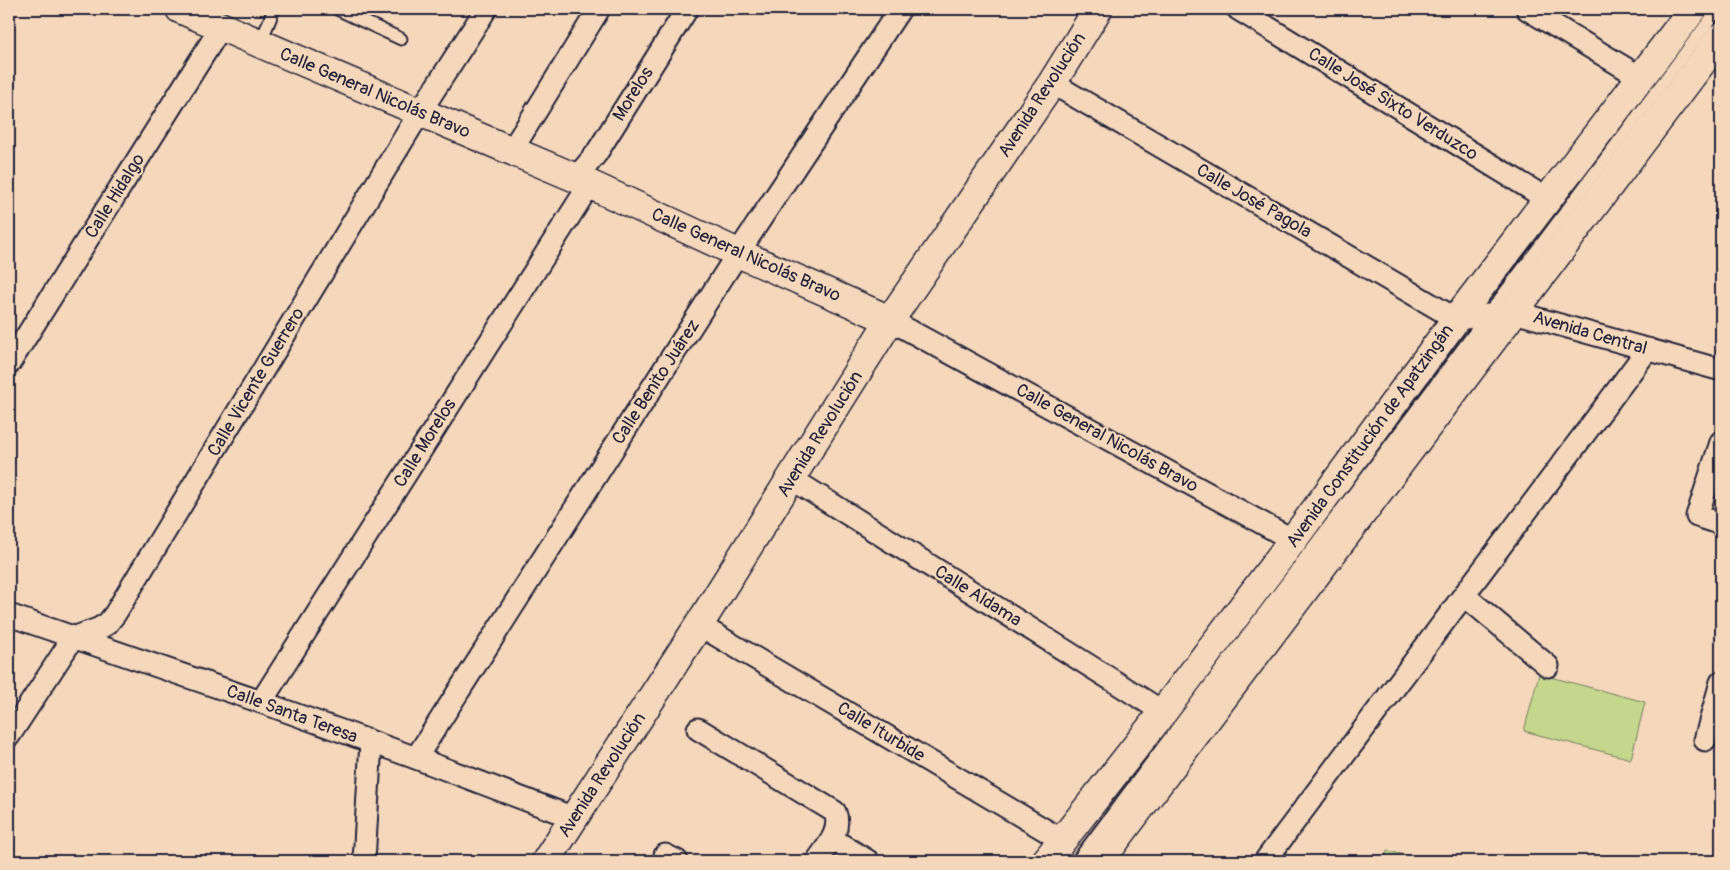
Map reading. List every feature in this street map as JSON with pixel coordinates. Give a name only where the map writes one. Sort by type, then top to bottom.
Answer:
[{"type":"street","name":"Calle General Nicolás Bravo","points":[[180,9],[583,181],[738,253],[890,320],[1293,540]]},
{"type":"street","name":"Calle Vicente Guerrero","points":[[73,638],[107,624],[115,614],[420,112],[486,9]]},
{"type":"street","points":[[512,150],[598,9]]},
{"type":"street","name":"Morelos","points":[[583,181],[596,154],[687,9]]},
{"type":"street","name":"Calle Benito Juárez","points":[[416,758],[738,253],[900,9]]},
{"type":"street","name":"Avenida Revolución","points":[[546,861],[700,625],[890,320],[1052,83],[1098,9]]},
{"type":"street","name":"Calle José Sixto Verduzco","points":[[1238,9],[1547,199]]},
{"type":"street","points":[[1527,9],[1640,77]]},
{"type":"street","name":"Avenida Constitución de Apatzingán","points":[[1046,861],[1069,850],[1163,712],[1456,319],[1693,9]]},
{"type":"street","name":"Calle Hidalgo","points":[[9,364],[221,27]]},
{"type":"street","points":[[1100,861],[1721,37]]},
{"type":"street","name":"Calle José Pagola","points":[[1052,83],[1456,319]]},
{"type":"street","name":"Calle Morelos","points":[[261,702],[583,181]]},
{"type":"street","name":"Avenida Central","points":[[1456,319],[1514,312],[1721,370]]},
{"type":"street","points":[[1265,861],[1648,349]]},
{"type":"street","points":[[1721,442],[1697,516],[1721,524]]},
{"type":"street","name":"Calle Aldama","points":[[792,479],[1163,712]]},
{"type":"street","points":[[1464,595],[1548,666]]},
{"type":"street","name":"Calle Santa Teresa","points":[[9,615],[261,702],[574,818]]},
{"type":"street","name":"Calle Iturbide","points":[[700,625],[1069,850]]},
{"type":"street","points":[[9,736],[73,638]]},
{"type":"street","points":[[1705,740],[1721,682]]},
{"type":"street","points":[[698,729],[835,812],[838,820],[837,829],[817,861]]},
{"type":"street","points":[[364,861],[371,742]]},
{"type":"street","points":[[832,839],[868,861]]},
{"type":"lane","points":[[260,44],[274,9]]},
{"type":"lane","points":[[337,9],[401,39]]},
{"type":"lane","name":"Avenida Constitución de Apatzingán","points":[[1069,850],[1488,315],[1718,9]]},
{"type":"green space","points":[[1539,674],[1645,702],[1631,759],[1524,731]]},
{"type":"green space","points":[[1387,850],[1425,861],[1384,861]]}]
